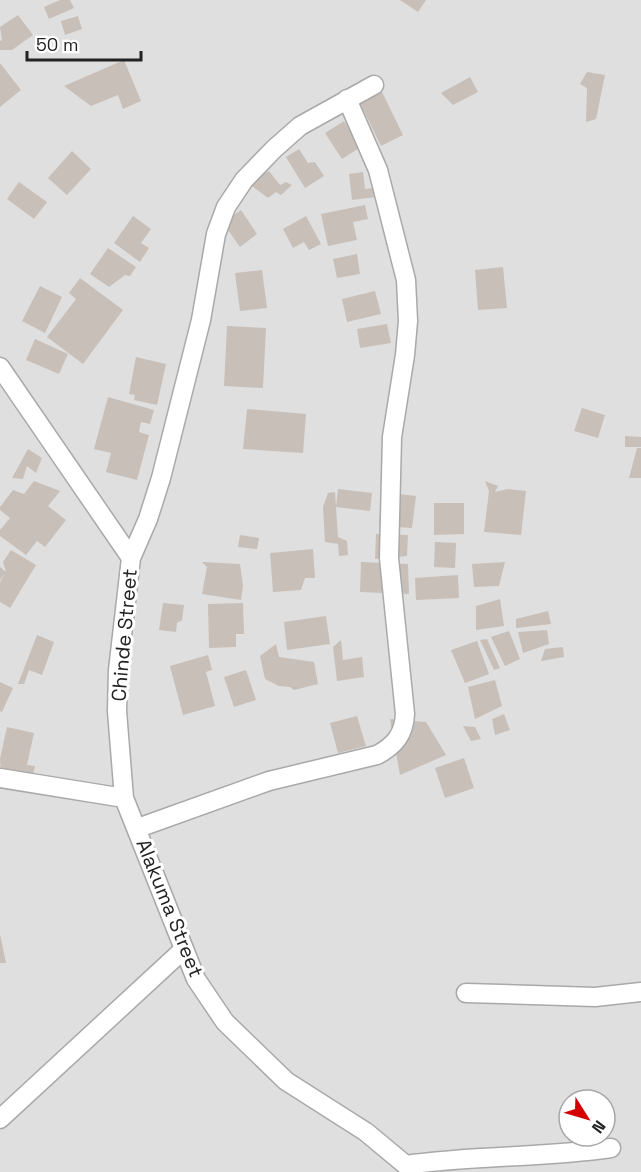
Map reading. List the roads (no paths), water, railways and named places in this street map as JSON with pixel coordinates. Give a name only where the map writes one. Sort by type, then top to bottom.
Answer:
[{"type":"street","points":[[131,558],[148,519],[161,478],[201,320],[216,234],[226,207],[244,180],[300,126],[374,85]]},
{"type":"street","points":[[138,828],[269,781],[377,755],[390,748],[404,726],[405,714],[389,558],[392,437],[408,321],[406,280],[378,170],[347,99]]},
{"type":"street","name":"Chinde Street","points":[[0,367],[131,558],[118,670],[117,711],[124,798]]},
{"type":"street","points":[[0,777],[124,798]]},
{"type":"street","name":"Alakuma Street","points":[[124,798],[138,828],[196,979],[225,1022],[286,1081],[366,1132],[410,1168]]},
{"type":"street","points":[[0,1119],[183,950]]},
{"type":"street","points":[[466,993],[595,997],[641,992]]},
{"type":"street","points":[[410,1168],[437,1160],[568,1154],[611,1148]]}]
